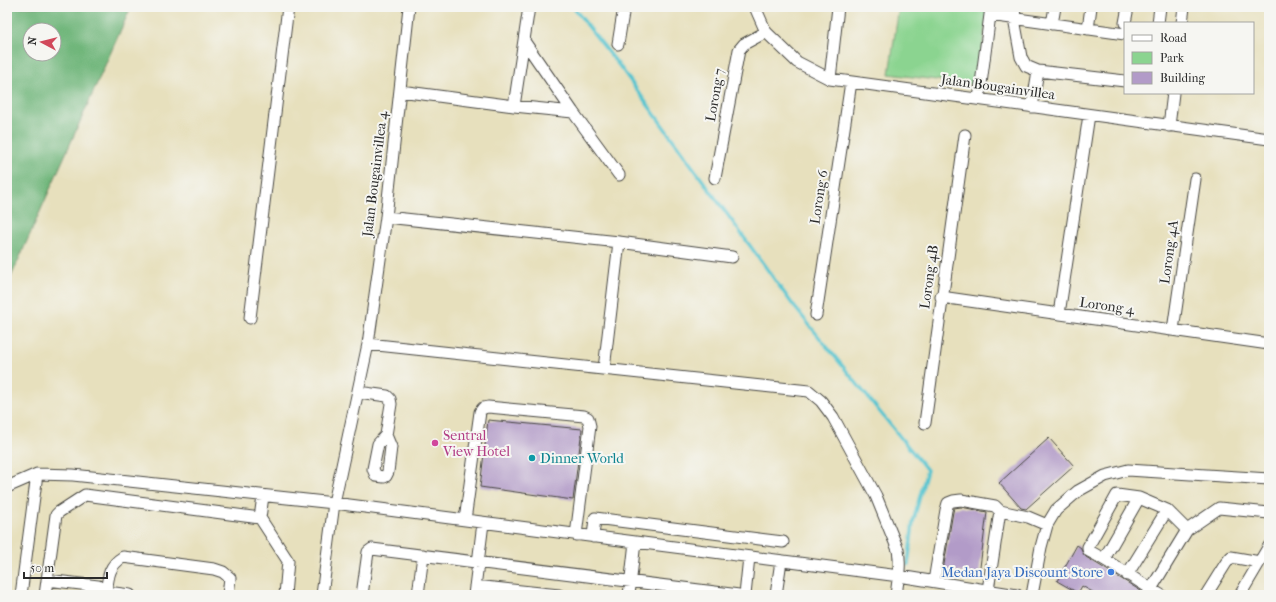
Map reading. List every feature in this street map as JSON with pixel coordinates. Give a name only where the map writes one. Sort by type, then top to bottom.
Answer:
[{"type":"street","points":[[250,318],[288,7]]},
{"type":"street","name":"Jalan Bougainvillea 4","points":[[322,595],[334,503],[368,344],[386,217],[409,7]]},
{"type":"street","points":[[514,106],[529,7]]},
{"type":"street","points":[[618,44],[624,7]]},
{"type":"street","name":"Jalan Bougainvillea","points":[[755,7],[766,32],[796,62],[830,79],[1269,139]]},
{"type":"street","points":[[830,79],[838,7]]},
{"type":"street","points":[[1016,7],[1014,19],[1021,57],[1026,66],[1038,70],[1124,81]]},
{"type":"street","points":[[1052,24],[1055,7]]},
{"type":"street","points":[[1088,29],[1091,7]]},
{"type":"street","points":[[1126,22],[1128,7]]},
{"type":"street","points":[[1158,22],[1160,7]]},
{"type":"street","points":[[1182,22],[1184,7]]},
{"type":"street","points":[[979,100],[991,11],[1014,19],[1088,29],[1124,29]]},
{"type":"street","name":"Lorong 7","points":[[715,178],[739,50],[744,44],[766,32]]},
{"type":"street","points":[[524,41],[619,175]]},
{"type":"street","points":[[1032,107],[1038,70]]},
{"type":"street","name":"Lorong 6","points":[[816,315],[852,82]]},
{"type":"street","points":[[400,91],[573,112]]},
{"type":"street","points":[[1169,126],[1173,94]]},
{"type":"street","points":[[1059,314],[1089,115]]},
{"type":"street","name":"Lorong 4B","points":[[925,423],[965,135]]},
{"type":"street","name":"Lorong 4A","points":[[1173,330],[1195,179]]},
{"type":"street","points":[[386,217],[619,242],[732,257]]},
{"type":"street","points":[[604,369],[619,242]]},
{"type":"street","name":"Lorong 4","points":[[942,297],[1269,344]]},
{"type":"street","points":[[368,344],[809,391],[821,401],[833,417],[876,496],[898,550],[899,576],[896,595]]},
{"type":"street","points":[[358,392],[387,396],[390,399],[386,435]]},
{"type":"street","points":[[465,520],[480,412],[482,408],[488,407],[584,416],[588,418],[590,426],[576,534]]},
{"type":"street","points":[[1032,595],[1041,546],[1047,525],[1056,510],[1078,491],[1105,476],[1128,470],[1269,479]]},
{"type":"street","points":[[7,487],[37,474],[73,475],[334,503],[899,576],[1017,595]]},
{"type":"street","points":[[21,595],[37,474]]},
{"type":"street","points":[[45,595],[56,515],[58,512],[85,495],[260,518]]},
{"type":"street","points":[[1162,595],[1150,592],[1088,549],[1116,495],[1139,498],[1167,510],[1187,530]]},
{"type":"street","points":[[263,496],[260,518],[288,561],[285,595]]},
{"type":"street","points":[[1104,559],[1139,498]]},
{"type":"street","points":[[934,582],[948,503],[961,500],[994,506],[1000,511],[1028,517],[1047,525]]},
{"type":"street","points":[[1150,592],[1187,530],[1218,508],[1269,513]]},
{"type":"street","points":[[1127,575],[1167,510]]},
{"type":"street","points":[[988,590],[1000,511]]},
{"type":"street","points":[[593,537],[595,518],[783,542]]},
{"type":"street","points":[[483,522],[474,591],[559,595]]},
{"type":"street","points":[[629,595],[635,542]]},
{"type":"street","points":[[1240,595],[1269,546]]},
{"type":"street","points":[[362,595],[368,552],[372,549],[631,582],[690,592],[739,595]]},
{"type":"street","points":[[418,595],[423,555]]},
{"type":"street","points":[[106,593],[110,569],[115,561],[123,557],[214,569],[223,572],[230,578],[228,595]]},
{"type":"street","points":[[745,595],[749,557]]},
{"type":"street","points":[[1206,595],[1231,557],[1260,562]]},
{"type":"street","points":[[776,595],[781,561]]},
{"type":"street","points":[[47,580],[98,586],[106,593],[130,595]]},
{"type":"green space","points":[[7,7],[131,7],[7,286]]},
{"type":"green space","points":[[899,7],[988,7],[977,85],[889,74]]},
{"type":"building","name":"Dinner World","points":[[488,420],[582,429],[573,500],[480,487]]},
{"type":"building","points":[[1049,438],[1074,466],[1026,509],[1021,508],[999,483]]},
{"type":"building","points":[[961,507],[987,512],[979,575],[943,570],[954,508]]},
{"type":"building","points":[[1077,545],[1081,548],[1086,557],[1141,591],[1138,595],[1098,595],[1082,586],[1078,593],[1057,581]]},
{"type":"waterway","points":[[573,7],[621,68],[793,305],[927,470],[913,522],[908,565]]},
{"type":"place","name":"Sentral View Hotel","points":[[435,443]]},
{"type":"place","name":"Dinner World","points":[[532,458]]},
{"type":"place","name":"Medan Jaya Discount Store","points":[[1111,572]]}]
